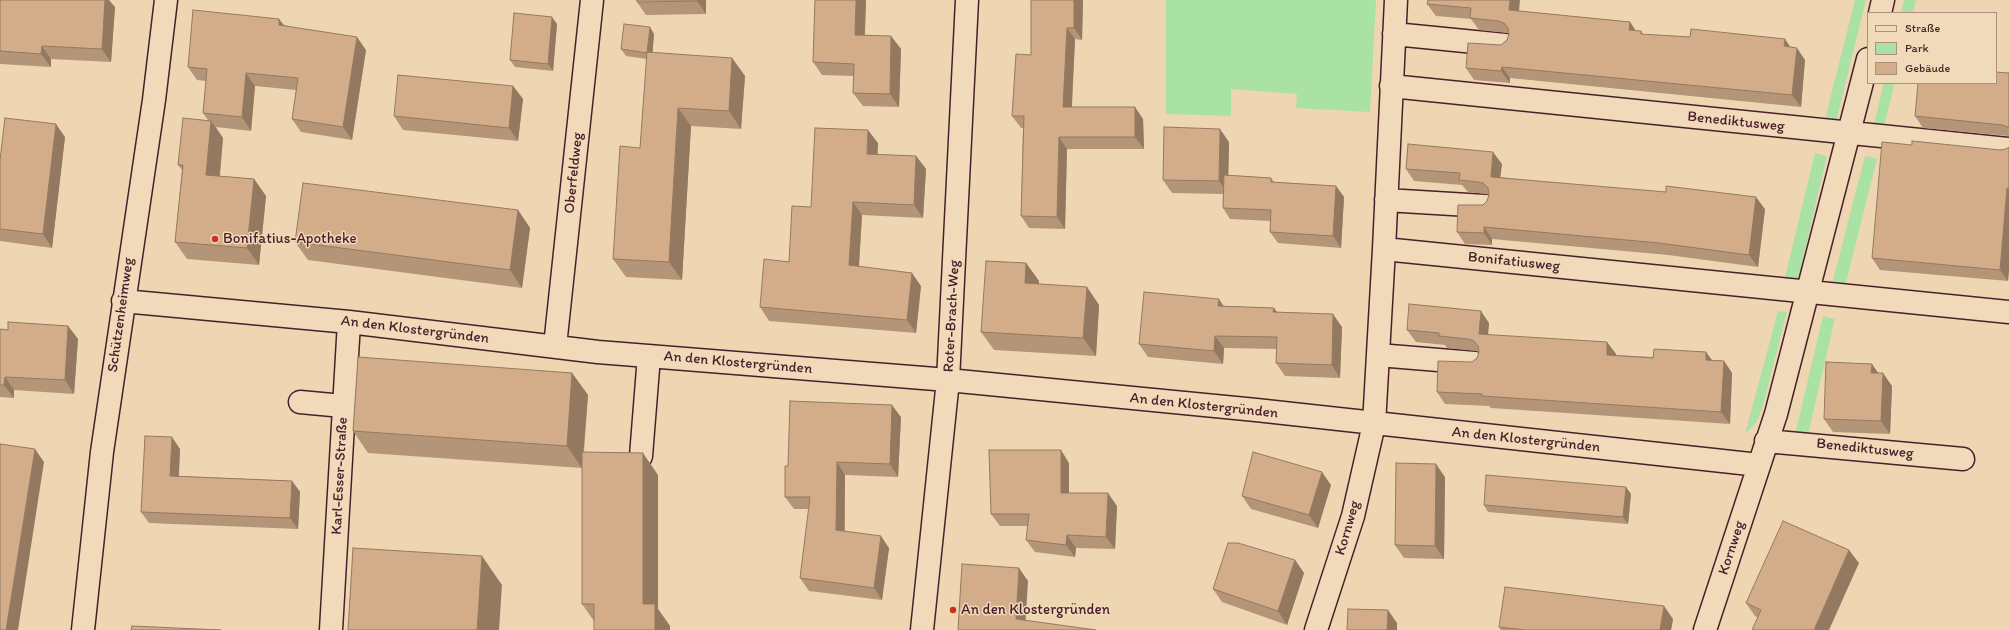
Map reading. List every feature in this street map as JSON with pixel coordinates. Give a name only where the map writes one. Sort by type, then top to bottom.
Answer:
[{"type":"street","name":"Schützenheimweg","points":[[83,630],[102,452],[123,301],[154,100],[166,0]]},
{"type":"street","name":"Oberfeldweg","points":[[555,346],[592,0]]},
{"type":"street","name":"Roter-Brach-Weg","points":[[922,630],[928,588],[948,380],[967,0]]},
{"type":"street","points":[[1374,424],[1396,0]]},
{"type":"street","points":[[1880,12],[1883,0]]},
{"type":"street","points":[[1394,34],[1505,45]]},
{"type":"street","points":[[1759,465],[1776,414],[1867,63]]},
{"type":"street","name":"Benediktusweg","points":[[1391,86],[2009,149]]},
{"type":"street","points":[[1386,200],[1485,206]]},
{"type":"street","name":"Bonifatiusweg","points":[[1384,249],[1809,291]]},
{"type":"street","points":[[1809,291],[2009,312]]},
{"type":"street","name":"An den Klostergründen","points":[[123,301],[349,322],[598,352],[948,380],[1759,465]]},
{"type":"street","name":"Karl-Esser-Straße","points":[[331,630],[349,322]]},
{"type":"street","points":[[1378,355],[1475,363]]},
{"type":"street","points":[[641,456],[649,356]]},
{"type":"street","points":[[300,402],[343,406]]},
{"type":"street","name":"Kornweg","points":[[1316,630],[1353,516],[1374,424]]},
{"type":"street","name":"Benediktusweg","points":[[1766,441],[1963,459]]},
{"type":"street","name":"Kornweg","points":[[1705,630],[1759,465]]},
{"type":"green space","points":[[1166,0],[1376,0],[1370,112],[1296,108],[1297,94],[1231,89],[1231,116],[1166,114]]},
{"type":"green space","points":[[1855,0],[1866,0],[1836,122],[1825,119]]},
{"type":"green space","points":[[1904,0],[1916,0],[1913,12],[1901,12]]},
{"type":"green space","points":[[1884,84],[1895,84],[1884,126],[1874,124]]},
{"type":"green space","points":[[1815,153],[1827,156],[1798,280],[1785,277]]},
{"type":"green space","points":[[1865,156],[1877,159],[1845,287],[1832,284]]},
{"type":"green space","points":[[1778,311],[1787,312],[1762,409],[1756,423],[1745,434]]},
{"type":"green space","points":[[1823,316],[1835,319],[1808,434],[1796,431]]},
{"type":"building","points":[[0,0],[105,0],[102,49],[42,46],[41,54],[0,51]]},
{"type":"building","points":[[637,0],[697,0],[697,1],[637,2]]},
{"type":"building","points":[[815,0],[856,0],[855,35],[891,36],[890,94],[853,93],[854,64],[813,62]]},
{"type":"building","points":[[1031,0],[1074,0],[1074,28],[1067,28],[1063,107],[1135,107],[1135,137],[1059,137],[1057,217],[1021,216],[1024,116],[1012,116],[1016,54],[1031,55]]},
{"type":"building","points":[[1428,0],[1510,0],[1509,10],[1630,22],[1629,30],[1641,31],[1641,34],[1690,37],[1691,29],[1785,39],[1784,46],[1797,48],[1792,95],[1502,67],[1501,71],[1466,68],[1468,43],[1501,45],[1507,40],[1509,34],[1508,28],[1504,23],[1498,21],[1470,18],[1471,8],[1427,4]]},
{"type":"building","points":[[193,10],[279,19],[279,25],[357,37],[343,127],[292,119],[298,78],[246,73],[242,117],[203,113],[207,69],[188,67]]},
{"type":"building","points":[[514,13],[552,17],[548,64],[510,60]]},
{"type":"building","points":[[624,24],[650,27],[647,53],[621,49]]},
{"type":"building","points":[[647,52],[732,58],[729,111],[678,108],[669,262],[613,259],[620,146],[640,148]]},
{"type":"building","points":[[1997,72],[2009,73],[2009,128],[2002,125],[1915,116],[1918,84],[1997,84]]},
{"type":"building","points":[[398,75],[513,86],[509,128],[394,116]]},
{"type":"building","points":[[5,118],[56,124],[43,234],[0,229],[0,160]]},
{"type":"building","points":[[183,118],[211,121],[206,175],[254,179],[247,248],[175,242],[183,165],[178,165]]},
{"type":"building","points":[[1164,127],[1220,129],[1219,181],[1163,180]]},
{"type":"building","points":[[815,128],[868,130],[867,154],[916,156],[914,205],[853,202],[849,265],[912,273],[907,320],[760,307],[764,259],[789,262],[792,206],[811,207]]},
{"type":"building","points":[[1912,141],[2000,150],[2009,147],[2009,188],[2007,188],[2000,270],[1872,258],[1882,142],[1912,145]]},
{"type":"building","points":[[1408,144],[1493,152],[1491,177],[1666,192],[1666,186],[1756,197],[1749,255],[1659,243],[1484,227],[1484,233],[1457,232],[1458,205],[1483,205],[1487,201],[1489,195],[1488,188],[1483,183],[1459,180],[1460,173],[1406,169]]},
{"type":"building","points":[[1224,175],[1271,178],[1271,182],[1336,186],[1333,236],[1270,232],[1271,210],[1223,208]]},
{"type":"building","points":[[303,183],[518,210],[510,270],[295,242]]},
{"type":"building","points":[[986,261],[1026,263],[1025,283],[1087,287],[1083,338],[981,332]]},
{"type":"building","points":[[1144,292],[1219,299],[1218,306],[1274,308],[1273,312],[1333,314],[1332,365],[1276,363],[1277,337],[1215,336],[1214,351],[1139,344]]},
{"type":"building","points":[[1409,304],[1481,311],[1479,334],[1607,342],[1607,355],[1653,358],[1654,349],[1706,352],[1706,360],[1724,361],[1721,412],[1437,392],[1438,361],[1472,362],[1477,358],[1479,352],[1478,346],[1474,341],[1468,339],[1439,336],[1439,333],[1407,330]]},
{"type":"building","points":[[8,322],[68,326],[65,380],[5,377],[4,385],[0,385],[0,329],[8,330]]},
{"type":"building","points":[[358,357],[572,373],[567,446],[353,431]]},
{"type":"building","points":[[1826,362],[1872,364],[1871,373],[1883,373],[1881,421],[1824,419]]},
{"type":"building","points":[[790,401],[892,405],[890,464],[837,462],[836,530],[881,536],[874,588],[800,578],[810,497],[785,497],[785,466],[788,466]]},
{"type":"building","points":[[145,436],[172,437],[170,476],[292,481],[290,518],[141,512]]},
{"type":"building","points":[[0,444],[35,449],[6,630],[0,630]]},
{"type":"building","points":[[989,450],[1061,450],[1061,493],[1108,493],[1106,537],[1067,535],[1066,545],[1026,540],[1029,514],[991,514]]},
{"type":"building","points":[[582,452],[643,453],[643,604],[655,604],[655,630],[594,630],[594,604],[582,604]]},
{"type":"building","points":[[1253,452],[1322,472],[1309,515],[1242,496]]},
{"type":"building","points":[[1396,463],[1436,464],[1435,546],[1395,545]]},
{"type":"building","points":[[1486,475],[1626,487],[1623,517],[1484,505]]},
{"type":"building","points":[[1783,521],[1849,550],[1814,630],[1752,630],[1761,610],[1746,603]]},
{"type":"building","points":[[1228,543],[1238,543],[1295,560],[1278,611],[1213,589]]},
{"type":"building","points":[[353,548],[482,556],[477,630],[348,630]]},
{"type":"building","points":[[962,564],[1019,568],[1016,619],[1096,630],[958,630]]},
{"type":"building","points":[[1505,587],[1664,606],[1660,630],[1525,630],[1499,627]]},
{"type":"building","points":[[1348,609],[1388,610],[1387,630],[1347,630]]},
{"type":"building","points":[[132,626],[221,630],[131,630]]},
{"type":"place","name":"Bonifatius-Apotheke","points":[[215,239]]},
{"type":"place","name":"An den Klostergründen","points":[[953,610]]}]
